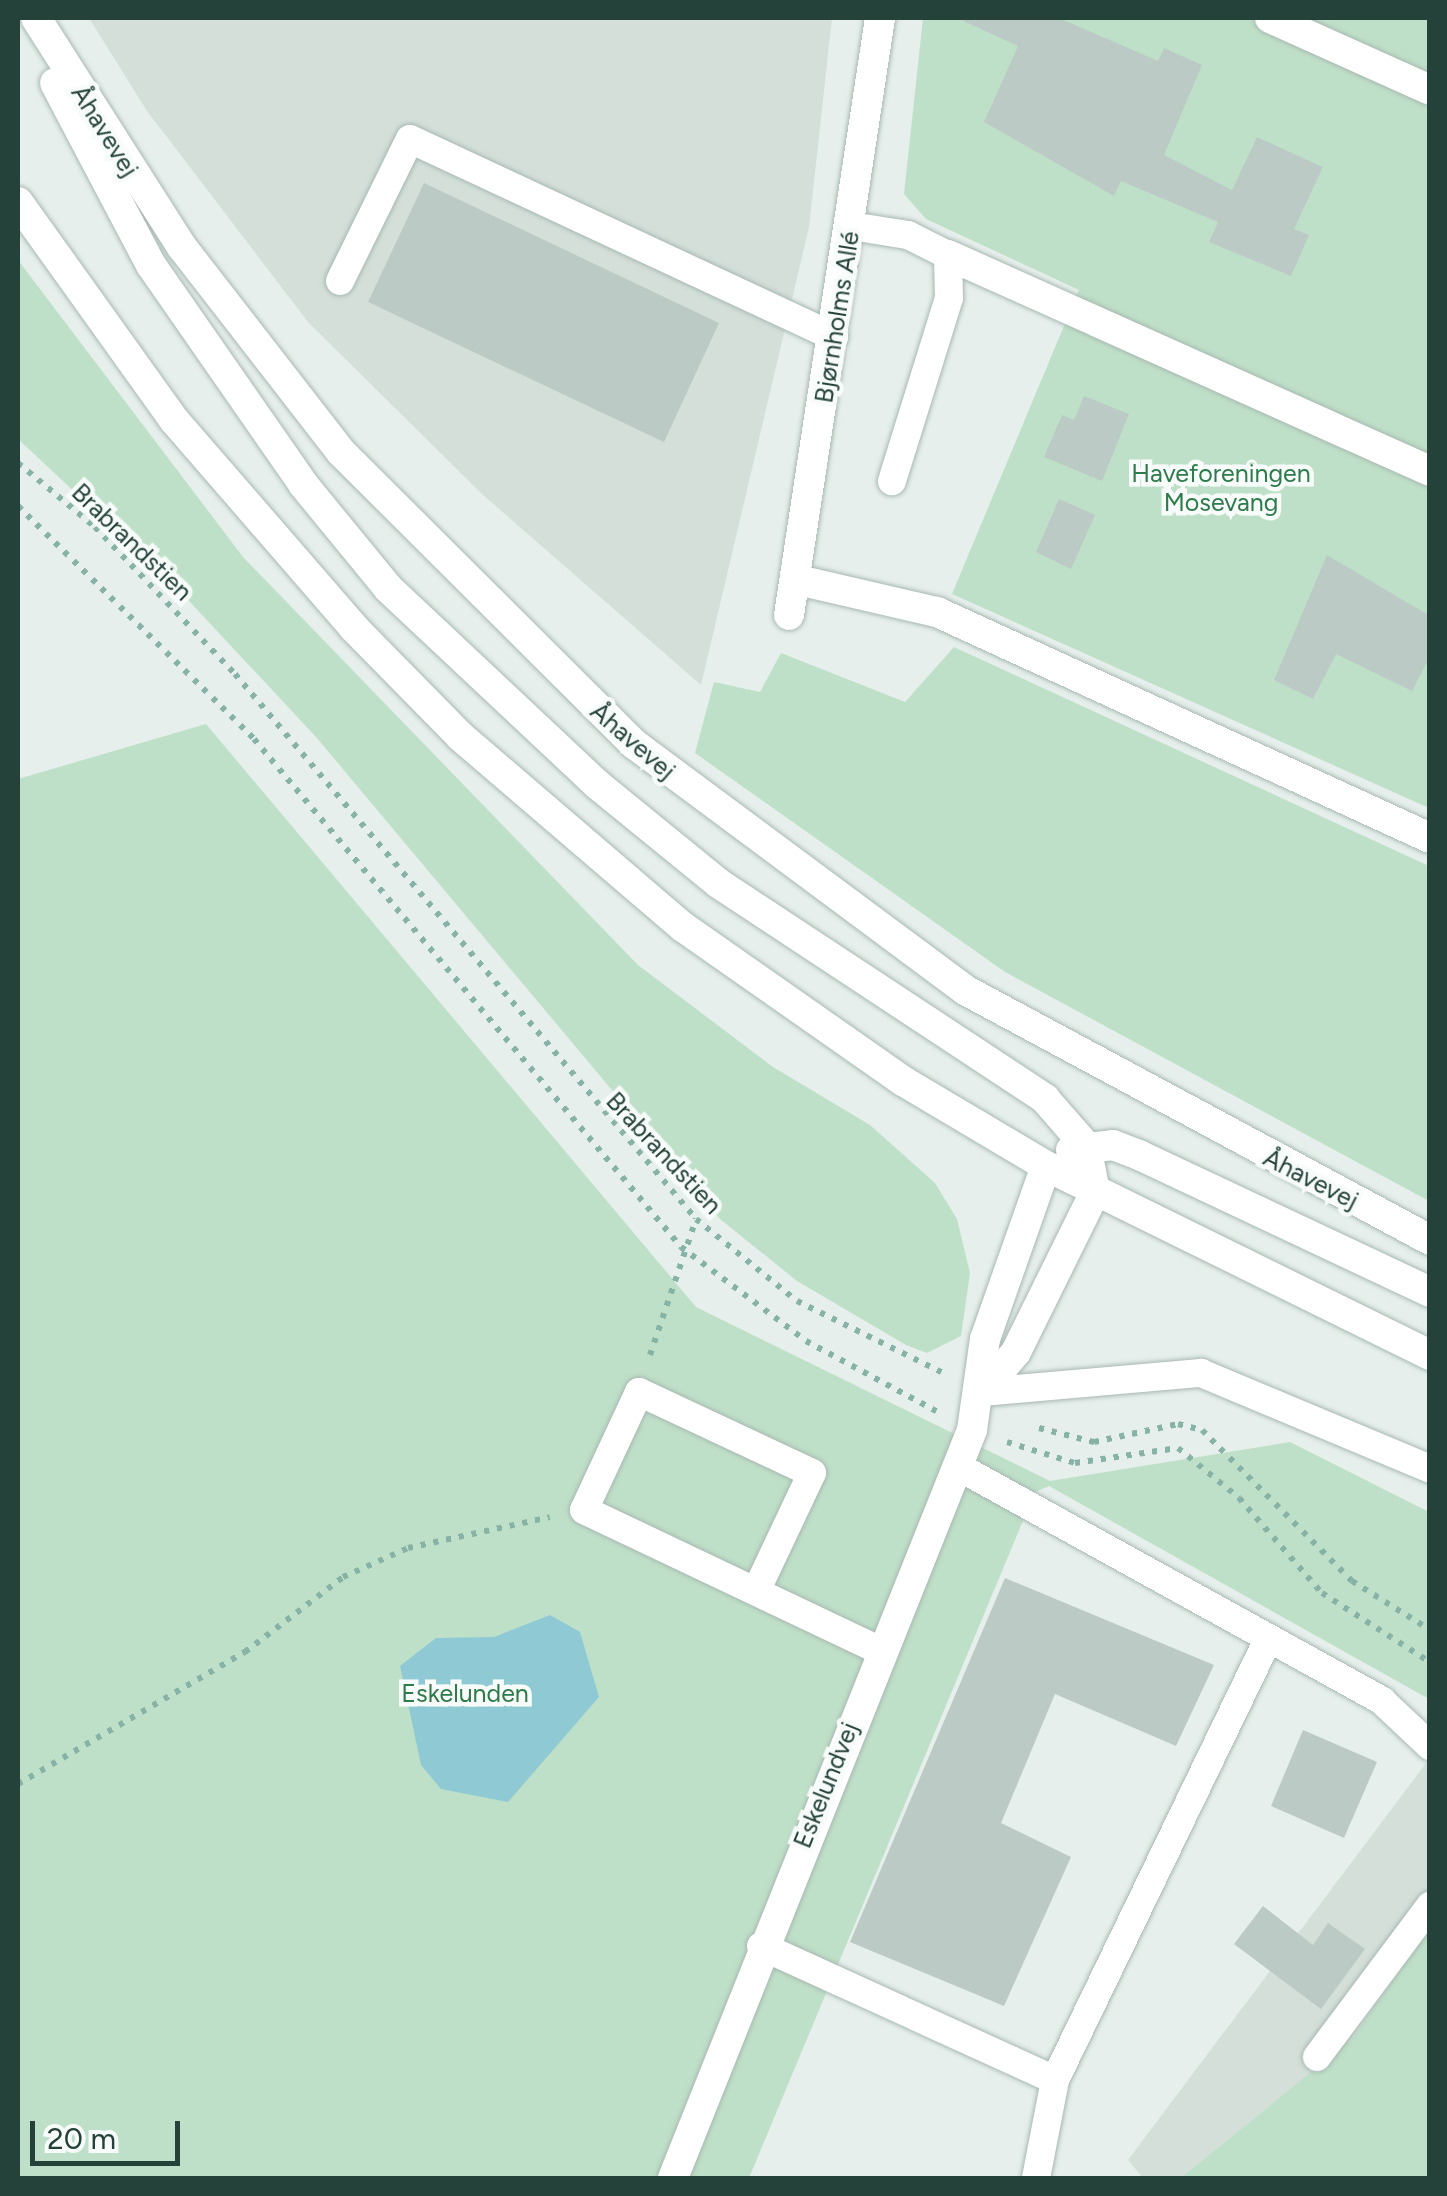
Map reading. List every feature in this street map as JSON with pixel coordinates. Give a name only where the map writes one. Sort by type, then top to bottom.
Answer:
[{"type":"main road","points":[[24,18],[151,265],[302,484],[388,588],[598,786],[718,883],[1046,1099],[1086,1146],[1095,1192]]},
{"type":"main road","name":"Åhavevej","points":[[36,18],[108,138],[261,354],[415,533],[535,653],[634,744],[845,909],[1121,1081],[1430,1240]]},
{"type":"main road","name":"Bjørnholms Allé","points":[[789,615],[798,580],[880,18]]},
{"type":"main road","points":[[1270,18],[1430,90]]},
{"type":"main road","points":[[18,202],[258,523],[460,736],[682,926],[903,1082],[1046,1166],[1430,1356]]},
{"type":"main road","points":[[948,255],[1430,471]]},
{"type":"main road","points":[[798,580],[937,612],[1430,838]]},
{"type":"main road","points":[[1046,1166],[1086,1146],[1139,1154],[1430,1292]]},
{"type":"main road","name":"Eskelundvej","points":[[673,2178],[761,1946],[972,1430],[982,1392],[984,1339],[1046,1166]]},
{"type":"main road","name":"Eskelundvej","points":[[982,1392],[1016,1352],[1095,1192]]},
{"type":"lane","points":[[340,281],[410,139],[834,337]]},
{"type":"lane","points":[[851,226],[908,236],[948,255],[949,298],[892,481]]},
{"type":"lane","points":[[982,1392],[1201,1372],[1430,1469]]},
{"type":"lane","points":[[758,1587],[812,1474],[639,1392],[584,1510],[758,1587],[881,1651]]},
{"type":"lane","points":[[957,1466],[1382,1702],[1430,1746]]},
{"type":"lane","points":[[1036,2178],[1055,2080],[1268,1640]]},
{"type":"lane","points":[[1317,2057],[1430,1906]]},
{"type":"lane","points":[[761,1946],[1055,2080]]},
{"type":"path","name":"Brabrandstien","points":[[18,463],[95,528],[235,674],[696,1219],[797,1301],[982,1392],[1056,1438],[1094,1442],[1178,1424],[1202,1430],[1352,1581],[1430,1630]]},
{"type":"path","points":[[18,506],[254,738],[680,1247],[806,1341],[972,1430],[1075,1463],[1178,1448],[1239,1498],[1322,1594],[1430,1662]]},
{"type":"path","points":[[639,1392],[680,1247],[696,1219]]},
{"type":"path","points":[[18,1784],[245,1652],[343,1576],[408,1548],[584,1510]]},
{"type":"shaded area","points":[[89,18],[832,18],[809,227],[701,685],[482,494],[308,322],[147,111]]},
{"type":"shaded area","points":[[1429,1759],[1429,2178],[1143,2178],[1128,2160]]},
{"type":"green space","name":"Haveforeningen Mosevang","points":[[923,18],[1429,18],[1429,808],[952,594],[1079,290],[926,219],[904,194]]},
{"type":"green space","points":[[18,260],[243,557],[638,965],[773,1067],[870,1125],[935,1183],[957,1219],[970,1273],[961,1336],[927,1353],[906,1345],[797,1281],[720,1219],[316,737],[175,586],[18,439]]},
{"type":"green space","points":[[954,647],[1429,866],[1429,1201],[1005,972],[695,753],[714,682],[760,692],[781,653],[905,702]]},
{"type":"green space","name":"Eskelunden","points":[[206,724],[696,1307],[1050,1481],[1290,1442],[1429,1512],[1429,1699],[1049,1486],[1035,1492],[749,2178],[18,2178],[18,779]]},
{"type":"green space","points":[[1429,1929],[1429,2178],[1181,2178],[1353,2038]]},
{"type":"water","points":[[550,1615],[580,1632],[599,1697],[508,1802],[441,1789],[421,1765],[400,1666],[436,1638],[494,1637]]},
{"type":"building","points":[[957,18],[1059,18],[1158,61],[1164,48],[1202,65],[1164,155],[1232,190],[1257,137],[1323,167],[1294,229],[1309,235],[1291,276],[1209,242],[1218,222],[1121,181],[1114,196],[984,122],[1018,46]]},
{"type":"building","points":[[424,183],[719,323],[664,442],[368,302]]},
{"type":"building","points":[[1084,396],[1129,414],[1102,481],[1044,457],[1062,415],[1074,420]]},
{"type":"building","points":[[1059,499],[1095,515],[1071,569],[1036,552]]},
{"type":"building","points":[[1327,555],[1430,616],[1430,656],[1412,691],[1336,654],[1313,699],[1274,680]]},
{"type":"building","points":[[1005,1578],[1214,1665],[1176,1746],[1055,1694],[1001,1823],[1071,1857],[1004,2006],[850,1942]]},
{"type":"building","points":[[1303,1730],[1377,1762],[1344,1838],[1271,1806]]},
{"type":"building","points":[[1263,1906],[1313,1945],[1328,1923],[1365,1949],[1321,2009],[1234,1944]]}]
